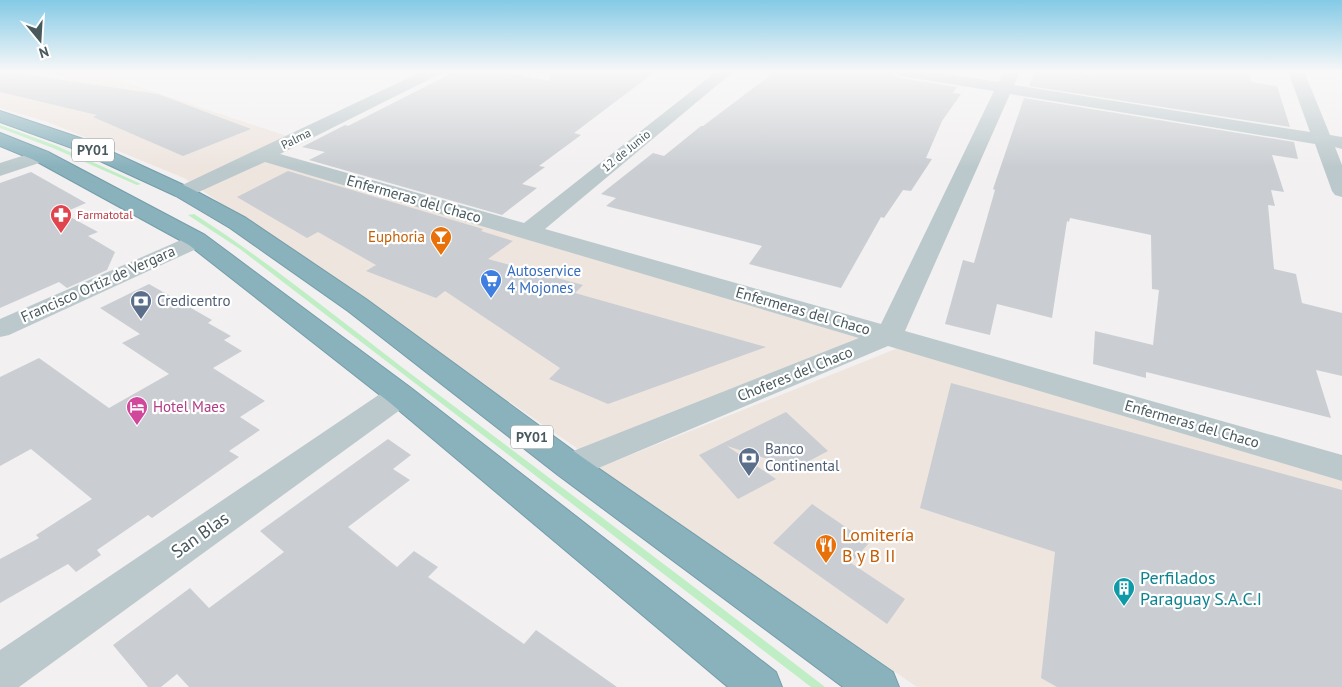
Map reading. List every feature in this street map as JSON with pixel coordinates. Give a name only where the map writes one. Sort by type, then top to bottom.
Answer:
[{"type":"highway","name":"PY01","points":[[0,116],[79,144],[183,192],[238,223],[357,306],[570,466],[878,687]]},
{"type":"highway","name":"PY01","points":[[0,139],[41,156],[197,240],[400,395],[761,687]]},
{"type":"street","name":"Palma","points":[[183,192],[369,103]]},
{"type":"street","name":"12 de Junio","points":[[526,232],[686,103]]},
{"type":"street","points":[[889,336],[998,103]]},
{"type":"street","points":[[1129,103],[1342,143]]},
{"type":"street","points":[[1308,103],[1342,192]]},
{"type":"street","name":"Enfermeras del Chaco","points":[[263,155],[1342,468]]},
{"type":"street","points":[[0,170],[41,156]]},
{"type":"street","name":"Francisco Ortiz de Vergara","points":[[0,329],[197,240]]},
{"type":"street","name":"Choferes del Chaco","points":[[570,466],[889,336]]},
{"type":"street","name":"San Blas","points":[[0,675],[400,395]]},
{"type":"shaded area","points":[[0,103],[188,103],[296,139],[264,155],[889,336],[581,451],[184,178],[48,122],[0,108]]},
{"type":"shaded area","points":[[903,346],[1342,474],[1342,687],[917,687],[598,468]]},
{"type":"green space","points":[[0,125],[57,146],[141,184],[137,185],[53,148],[0,128]]},
{"type":"green space","points":[[194,214],[282,275],[825,687],[811,687],[240,249],[188,215]]},
{"type":"building","points":[[47,103],[182,103],[251,129],[183,156],[93,117],[97,115]]},
{"type":"building","points":[[393,103],[614,103],[574,133],[581,135],[539,166],[545,167],[522,184],[537,188],[502,215],[309,160],[325,152],[302,147],[345,125],[348,126]]},
{"type":"building","points":[[733,103],[955,103],[942,121],[926,158],[932,159],[911,191],[903,190],[884,218],[881,217],[841,288],[749,264],[762,246],[606,206],[616,198],[601,194],[653,153],[664,156]]},
{"type":"building","points":[[1022,103],[1055,103],[1294,142],[1298,159],[1272,155],[1284,192],[1271,190],[1275,206],[1268,205],[1274,269],[1296,274],[1302,303],[1342,313],[1342,376],[1316,370],[1331,418],[1146,372],[1146,378],[1093,364],[1095,331],[1153,345],[1159,290],[1152,289],[1151,235],[1070,218],[1069,222],[1067,221],[1052,318],[997,304],[990,335],[945,324],[963,260],[974,263],[995,190],[993,189]]},
{"type":"building","points":[[1138,103],[1282,103],[1290,127]]},
{"type":"building","points":[[288,171],[483,229],[481,231],[513,241],[488,259],[583,285],[575,293],[766,347],[608,404],[549,379],[560,368],[445,291],[436,298],[366,271],[376,265],[318,232],[307,238],[237,197]]},
{"type":"building","points":[[31,172],[86,203],[63,213],[98,232],[88,236],[115,252],[107,270],[67,288],[59,282],[0,308],[0,183]]},
{"type":"building","points":[[149,284],[212,320],[208,323],[231,336],[224,340],[242,351],[213,368],[265,401],[240,417],[260,430],[229,451],[239,457],[152,518],[148,515],[97,550],[101,555],[76,572],[68,564],[0,603],[0,559],[39,538],[36,535],[92,499],[31,449],[0,466],[0,377],[39,358],[109,408],[169,374],[122,343],[140,334],[100,308]]},
{"type":"building","points":[[951,383],[1342,490],[1342,687],[1057,687],[1041,678],[1055,552],[920,508]]},
{"type":"building","name":"Banco Continental","points":[[786,412],[828,451],[796,468],[727,446],[776,479],[738,499],[699,455]]},
{"type":"building","points":[[388,439],[411,455],[393,469],[410,480],[348,527],[397,567],[414,551],[438,567],[428,577],[524,644],[536,630],[617,687],[189,687],[177,674],[161,687],[148,687],[113,645],[190,588],[209,608],[284,552],[260,531]]},
{"type":"building","name":"Lomitería B y B II","points":[[812,504],[869,543],[851,563],[905,599],[887,624],[773,543]]},
{"type":"place","name":"Farmatotal","points":[[61,234]]},
{"type":"place","name":"Euphoria","points":[[441,256]]},
{"type":"place","name":"Autoservice 4 Mojones","points":[[491,299]]},
{"type":"place","name":"Credicentro","points":[[141,320]]},
{"type":"place","name":"Hotel Maes","points":[[137,426]]},
{"type":"place","name":"Banco Continental","points":[[749,477]]},
{"type":"place","name":"Lomitería B y B II","points":[[826,564]]},
{"type":"place","name":"Perfilados Paraguay S.A.C.I","points":[[1124,607]]}]
